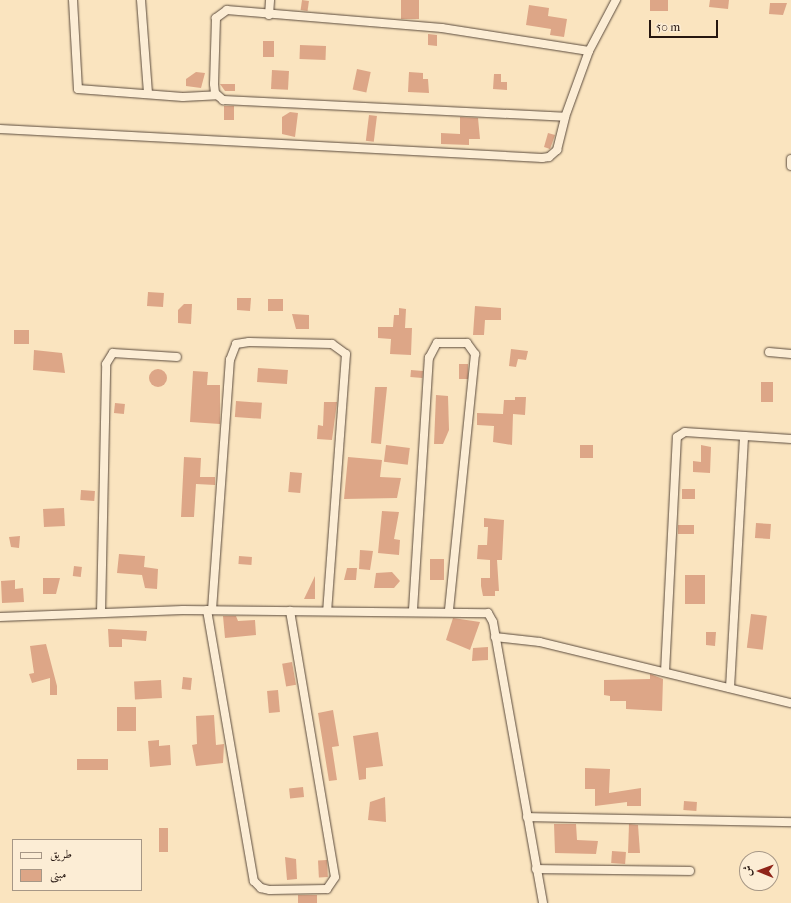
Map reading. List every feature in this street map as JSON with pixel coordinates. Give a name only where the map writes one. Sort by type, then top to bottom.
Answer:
[{"type":"street","points":[[73,0],[78,89],[148,94],[216,95],[223,100],[565,117]]},
{"type":"street","points":[[141,0],[148,94]]},
{"type":"street","points":[[269,15],[270,0]]},
{"type":"street","points":[[0,129],[542,158],[549,157],[557,150],[565,117],[589,52],[616,0]]},
{"type":"street","points":[[216,95],[217,15],[226,10],[269,15],[442,28],[589,52]]},
{"type":"street","points":[[791,159],[791,166]]},
{"type":"street","points":[[290,611],[335,877],[327,889],[270,890],[261,888],[254,881],[210,610],[230,360],[236,344],[249,342],[332,344],[346,354],[327,610]]},
{"type":"street","points":[[413,610],[429,358],[437,343],[467,343],[475,354],[449,610]]},
{"type":"street","points":[[769,352],[791,354]]},
{"type":"street","points":[[101,613],[106,364],[113,353],[177,357]]},
{"type":"street","points":[[665,672],[675,441],[685,432],[791,439]]},
{"type":"street","points":[[730,688],[744,436]]},
{"type":"street","points":[[0,617],[210,610],[449,610],[488,613],[495,637],[542,903]]},
{"type":"street","points":[[495,637],[540,642],[791,703]]},
{"type":"street","points":[[527,817],[791,822]]},
{"type":"street","points":[[536,869],[690,872]]},
{"type":"building","points":[[302,0],[309,1],[308,11],[301,10]]},
{"type":"building","points":[[401,0],[419,0],[419,19],[401,19]]},
{"type":"building","points":[[650,0],[668,0],[668,11],[650,11]]},
{"type":"building","points":[[710,0],[729,0],[728,9],[709,7]]},
{"type":"building","points":[[770,3],[787,3],[783,15],[769,14]]},
{"type":"building","points":[[529,5],[549,8],[548,16],[567,19],[564,37],[550,35],[551,29],[526,25]]},
{"type":"building","points":[[428,34],[437,35],[437,46],[428,45]]},
{"type":"building","points":[[263,41],[274,41],[274,57],[263,57]]},
{"type":"building","points":[[300,45],[326,46],[325,60],[300,59]]},
{"type":"building","points":[[357,69],[371,72],[366,92],[353,90]]},
{"type":"building","points":[[272,70],[289,71],[288,90],[271,89]]},
{"type":"building","points":[[196,72],[205,73],[201,88],[186,86],[186,79]]},
{"type":"building","points":[[409,72],[423,73],[423,79],[428,79],[429,93],[408,92]]},
{"type":"building","points":[[494,74],[501,74],[501,82],[507,82],[507,90],[493,89]]},
{"type":"building","points":[[220,84],[235,84],[235,91],[225,91]]},
{"type":"building","points":[[224,106],[234,106],[234,120],[224,120]]},
{"type":"building","points":[[290,112],[298,113],[295,137],[282,134],[282,117]]},
{"type":"building","points":[[369,115],[377,116],[374,142],[366,141]]},
{"type":"building","points":[[460,117],[478,118],[480,139],[469,139],[469,145],[441,144],[441,133],[460,134]]},
{"type":"building","points":[[548,133],[555,135],[550,149],[544,147]]},
{"type":"building","points":[[148,292],[164,293],[163,307],[147,306]]},
{"type":"building","points":[[237,298],[251,298],[250,311],[237,310]]},
{"type":"building","points":[[268,299],[283,299],[283,311],[268,311]]},
{"type":"building","points":[[184,304],[192,304],[191,324],[178,323],[178,310]]},
{"type":"building","points":[[475,306],[501,308],[501,320],[485,320],[484,335],[473,335]]},
{"type":"building","points":[[399,308],[406,309],[405,328],[412,328],[411,355],[390,354],[391,339],[378,338],[378,327],[393,327],[394,315],[399,315]]},
{"type":"building","points":[[292,314],[309,315],[309,329],[296,329]]},
{"type":"building","points":[[14,330],[29,330],[29,344],[14,344]]},
{"type":"building","points":[[511,349],[528,351],[526,360],[518,359],[516,367],[509,366]]},
{"type":"building","points":[[34,350],[62,353],[65,373],[33,370]]},
{"type":"building","points":[[459,364],[468,364],[468,379],[459,379]]},
{"type":"building","points":[[258,368],[288,370],[287,384],[257,382]]},
{"type":"building","points":[[158,369],[164,372],[167,378],[164,384],[158,387],[152,384],[149,378],[152,372]]},
{"type":"building","points":[[411,370],[423,371],[422,378],[410,377]]},
{"type":"building","points":[[193,371],[208,372],[207,385],[220,385],[220,424],[190,422]]},
{"type":"building","points":[[761,382],[773,382],[773,402],[761,402]]},
{"type":"building","points":[[375,387],[387,387],[381,444],[371,443]]},
{"type":"building","points":[[436,395],[448,396],[449,430],[443,444],[434,444]]},
{"type":"building","points":[[515,397],[526,397],[525,415],[513,414],[512,445],[493,442],[494,426],[477,425],[477,413],[503,414],[504,400],[515,400]]},
{"type":"building","points":[[236,401],[262,403],[261,419],[235,417]]},
{"type":"building","points":[[324,402],[337,402],[332,440],[317,439],[318,425],[323,426]]},
{"type":"building","points":[[115,403],[125,404],[124,414],[114,413]]},
{"type":"building","points":[[386,445],[410,448],[408,465],[384,462]]},
{"type":"building","points":[[580,445],[593,445],[593,458],[580,458]]},
{"type":"building","points":[[701,445],[711,447],[710,473],[693,472],[693,461],[701,462]]},
{"type":"building","points":[[184,457],[201,458],[200,477],[215,477],[215,485],[196,484],[194,517],[181,517]]},
{"type":"building","points":[[348,457],[382,460],[380,477],[401,478],[397,498],[344,499]]},
{"type":"building","points":[[290,472],[302,473],[300,493],[288,492]]},
{"type":"building","points":[[682,489],[695,489],[695,499],[682,499]]},
{"type":"building","points":[[81,490],[95,491],[94,501],[80,500]]},
{"type":"building","points":[[64,508],[65,526],[44,527],[43,509]]},
{"type":"building","points":[[382,511],[399,512],[394,539],[400,540],[399,555],[378,553]]},
{"type":"building","points":[[484,518],[504,520],[502,560],[497,560],[499,591],[495,591],[495,596],[483,596],[481,586],[481,578],[490,578],[490,560],[477,559],[478,545],[487,545],[488,527],[484,527]]},
{"type":"building","points":[[756,523],[771,524],[770,539],[755,538]]},
{"type":"building","points":[[678,525],[694,525],[694,534],[678,534]]},
{"type":"building","points":[[20,536],[19,548],[11,547],[9,537]]},
{"type":"building","points":[[360,550],[373,551],[370,570],[359,569]]},
{"type":"building","points":[[119,554],[145,556],[144,567],[158,569],[157,589],[145,588],[142,575],[117,573]]},
{"type":"building","points":[[239,556],[252,557],[251,565],[238,564]]},
{"type":"building","points":[[430,559],[444,559],[444,580],[430,580]]},
{"type":"building","points":[[74,566],[82,567],[81,577],[73,576]]},
{"type":"building","points":[[347,568],[357,568],[356,580],[344,580]]},
{"type":"building","points":[[392,572],[400,581],[394,588],[374,588],[376,573]]},
{"type":"building","points":[[685,575],[705,575],[705,604],[685,604]]},
{"type":"building","points":[[315,576],[315,599],[304,599]]},
{"type":"building","points":[[43,578],[60,578],[56,594],[43,594]]},
{"type":"building","points":[[15,580],[15,589],[23,588],[24,602],[2,603],[1,581]]},
{"type":"building","points":[[751,614],[767,616],[763,650],[747,648]]},
{"type":"building","points":[[223,616],[236,616],[238,621],[255,620],[256,635],[225,638]]},
{"type":"building","points":[[453,618],[480,622],[470,650],[446,640]]},
{"type":"building","points":[[108,629],[147,631],[146,641],[122,639],[122,647],[109,647]]},
{"type":"building","points":[[706,632],[716,632],[715,646],[706,645]]},
{"type":"building","points":[[46,644],[57,686],[57,695],[50,695],[50,678],[32,683],[29,674],[34,673],[30,646]]},
{"type":"building","points":[[488,647],[488,660],[472,661],[473,648]]},
{"type":"building","points":[[292,662],[296,685],[286,686],[282,664]]},
{"type":"building","points":[[650,674],[663,679],[662,711],[626,709],[626,701],[610,701],[610,696],[604,695],[604,680],[650,679]]},
{"type":"building","points":[[183,677],[192,678],[191,690],[182,689]]},
{"type":"building","points":[[161,680],[162,698],[135,699],[134,681]]},
{"type":"building","points":[[278,690],[280,712],[269,713],[267,691]]},
{"type":"building","points":[[117,707],[136,707],[136,731],[117,731]]},
{"type":"building","points":[[333,710],[339,746],[332,747],[337,780],[329,781],[318,713]]},
{"type":"building","points":[[214,715],[216,745],[224,744],[223,763],[196,766],[192,745],[197,744],[196,716]]},
{"type":"building","points":[[378,732],[383,766],[366,768],[366,779],[359,780],[353,736]]},
{"type":"building","points":[[159,740],[159,746],[170,745],[171,765],[150,767],[148,741]]},
{"type":"building","points":[[77,759],[108,759],[108,770],[77,770]]},
{"type":"building","points":[[585,768],[610,769],[609,793],[641,788],[641,806],[627,806],[627,802],[595,806],[595,789],[585,789]]},
{"type":"building","points":[[303,787],[304,797],[290,798],[289,788]]},
{"type":"building","points":[[385,797],[386,822],[368,820],[370,802]]},
{"type":"building","points":[[684,801],[697,802],[696,811],[683,810]]},
{"type":"building","points":[[554,824],[576,824],[577,840],[598,841],[596,854],[555,853]]},
{"type":"building","points":[[629,824],[638,825],[640,853],[628,853]]},
{"type":"building","points":[[159,828],[168,828],[168,852],[159,852]]},
{"type":"building","points":[[612,851],[626,852],[625,864],[611,863]]},
{"type":"building","points":[[285,857],[296,859],[297,879],[287,880]]},
{"type":"building","points":[[318,860],[327,860],[328,877],[319,877]]},
{"type":"building","points":[[298,895],[317,895],[317,903],[298,903]]}]
